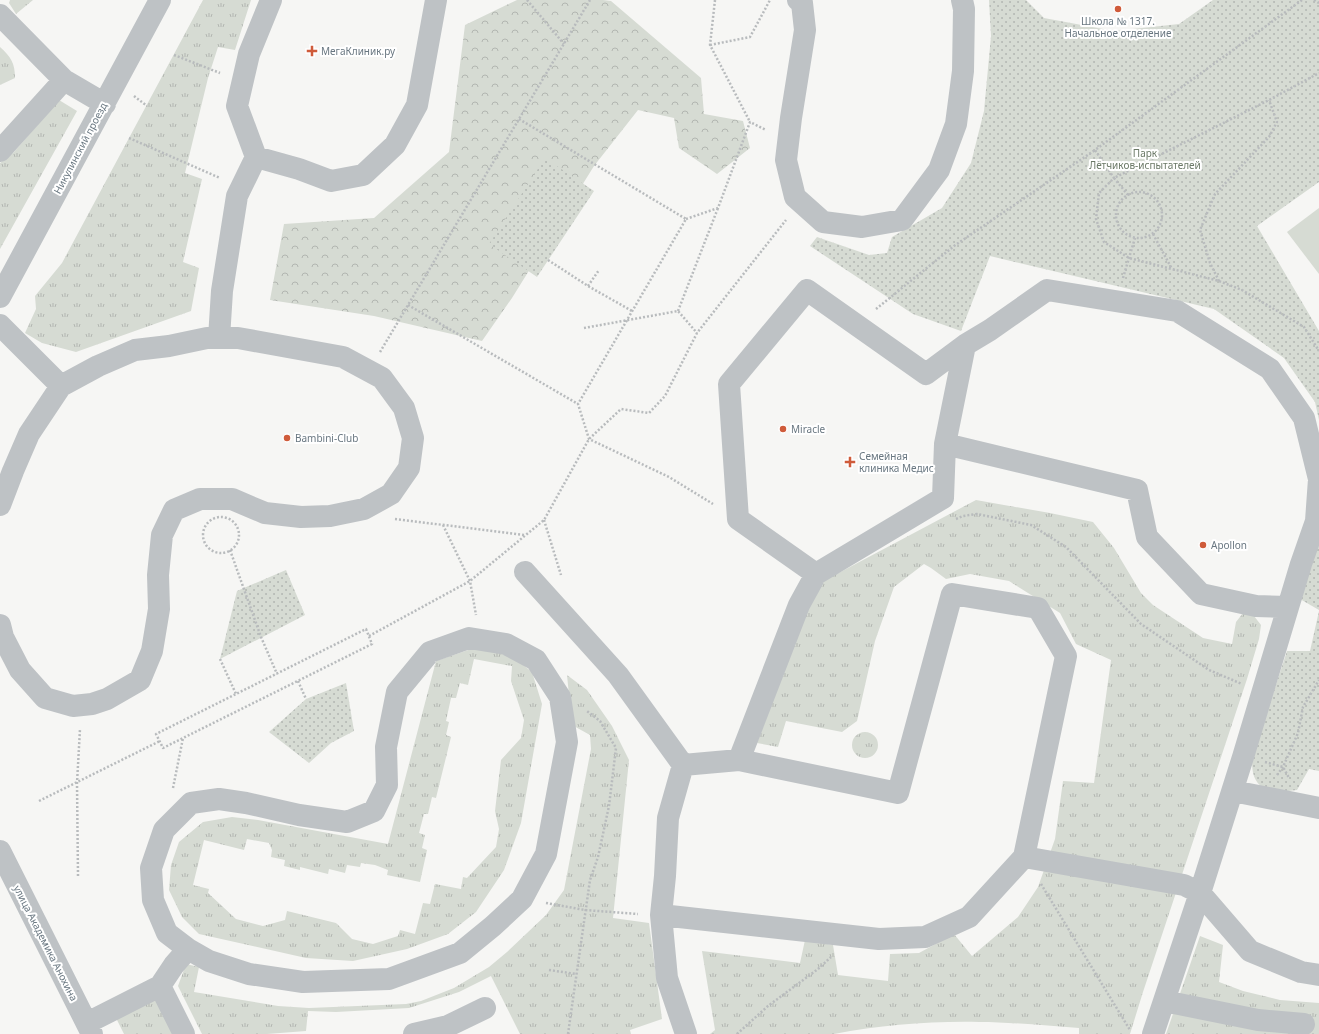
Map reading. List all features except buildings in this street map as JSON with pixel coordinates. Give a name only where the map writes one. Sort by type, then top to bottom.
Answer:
[{"type":"street","points":[[0,6],[3,0]]},
{"type":"street","name":"Никулинский проезд","points":[[0,297],[160,0]]},
{"type":"street","points":[[219,338],[222,291],[237,196],[256,157],[237,106],[248,54],[271,0]]},
{"type":"street","points":[[256,157],[299,168],[331,181],[363,175],[395,145],[417,105],[436,0]]},
{"type":"street","points":[[798,0],[802,3],[805,30],[786,160],[795,197],[823,222],[862,227],[902,220],[939,170],[956,124],[963,71],[964,9],[962,0]]},
{"type":"street","points":[[0,15],[64,80],[104,104]]},
{"type":"street","points":[[0,151],[64,80]]},
{"type":"street","points":[[816,574],[738,519],[729,384],[807,290],[926,374],[965,345],[990,330],[1047,290],[1177,311],[1270,369],[1304,418],[1319,479],[1316,521],[1301,564],[1233,791],[1153,1034]]},
{"type":"street","points":[[0,325],[61,386]]},
{"type":"street","points":[[0,506],[13,470],[29,434],[61,386],[98,366],[135,350],[169,346],[207,338],[238,338],[343,357],[382,378],[404,408],[413,438],[409,468],[392,494],[364,509],[330,516],[301,518],[265,513],[232,499],[200,499],[174,510],[162,535],[158,575],[159,608],[152,651],[140,680],[106,699],[92,704],[73,706],[45,698],[20,670],[3,637],[0,625]]},
{"type":"street","points":[[739,760],[799,605],[816,574],[942,498],[945,444],[965,345]]},
{"type":"street","points":[[945,444],[1137,490],[1147,537],[1201,594],[1256,606],[1288,607]]},
{"type":"street","points":[[525,572],[618,675],[684,765]]},
{"type":"street","points":[[661,915],[879,940],[925,937],[969,917],[1024,857],[1066,656],[1038,608],[952,594],[898,793],[739,760],[684,765]]},
{"type":"street","points":[[469,638],[506,644],[536,660],[560,697],[567,742],[548,846],[546,854],[522,899],[494,926],[460,953],[389,980],[303,982],[249,974],[208,961],[188,949],[167,932],[153,900],[151,868],[164,830],[191,803],[219,799],[246,803],[299,815],[347,822],[374,811],[387,785],[386,747],[397,692],[430,652],[469,638]]},
{"type":"street","points":[[684,765],[668,818],[661,915],[667,978],[686,1034]]},
{"type":"street","points":[[1233,791],[1260,798],[1319,808]]},
{"type":"street","name":"улица Академика Анохина","points":[[0,851],[90,1029]]},
{"type":"street","points":[[1024,857],[1184,885],[1200,893],[1250,952],[1302,972],[1319,975]]},
{"type":"street","points":[[90,1029],[160,986],[174,965],[188,949]]},
{"type":"street","points":[[160,986],[184,1034]]},
{"type":"street","points":[[1164,1001],[1258,1020],[1304,1024]]},
{"type":"street","points":[[414,1034],[448,1026],[484,1008]]},
{"type":"path","points":[[528,0],[564,44]]},
{"type":"path","points":[[369,371],[590,0]]},
{"type":"path","points":[[715,0],[710,45],[750,122],[788,141]]},
{"type":"path","points":[[710,45],[750,37],[770,0]]},
{"type":"path","points":[[856,325],[954,246],[1095,150],[1302,0]]},
{"type":"path","points":[[1314,0],[1319,3]]},
{"type":"path","points":[[174,55],[242,82]]},
{"type":"path","points":[[1319,73],[1310,79],[1114,178],[1099,193],[1096,219],[1104,242],[1129,258],[1219,281],[1242,290],[1304,327],[1319,351]]},
{"type":"path","points":[[1219,281],[1210,262],[1200,230],[1215,194],[1269,137],[1276,122],[1269,100]]},
{"type":"path","points":[[519,119],[686,219]]},
{"type":"path","points":[[678,311],[750,122]]},
{"type":"path","points":[[129,138],[241,188]]},
{"type":"path","points":[[1095,150],[1114,178],[1128,195]]},
{"type":"path","points":[[1138,192],[1150,194],[1158,202],[1162,213],[1160,224],[1153,234],[1144,238],[1135,238],[1124,233],[1118,224],[1116,213],[1119,203],[1128,195],[1138,192]]},
{"type":"path","points":[[369,636],[470,581],[544,520],[589,439],[621,409],[649,413],[664,396],[697,333],[801,202]]},
{"type":"path","points":[[578,404],[686,219],[718,208]]},
{"type":"path","points":[[1153,234],[1172,269]]},
{"type":"path","points":[[1116,301],[1135,238]]},
{"type":"path","points":[[548,260],[588,286],[632,311]]},
{"type":"path","points":[[588,286],[599,270]]},
{"type":"path","points":[[408,305],[578,404],[589,439],[669,477],[738,519]]},
{"type":"path","points":[[678,311],[697,333]]},
{"type":"path","points":[[584,328],[678,311]]},
{"type":"path","points":[[217,517],[224,517],[231,520],[236,525],[239,532],[235,546],[230,550],[218,552],[212,550],[207,546],[204,540],[203,534],[205,527],[210,521],[217,517]]},
{"type":"path","points":[[389,519],[526,535]]},
{"type":"path","points":[[443,525],[470,581],[475,610]]},
{"type":"path","points":[[230,550],[277,674]]},
{"type":"path","points":[[366,629],[369,636],[372,644],[163,748],[156,734],[366,629]]},
{"type":"path","points":[[220,659],[236,694]]},
{"type":"path","points":[[1260,798],[1283,767],[1298,733],[1303,707],[1319,680]]},
{"type":"path","points":[[298,681],[306,699]]},
{"type":"path","points":[[560,697],[578,704],[600,721],[616,748],[609,806],[598,857],[590,880],[568,1034]]},
{"type":"path","points":[[78,876],[77,783],[82,705]]},
{"type":"path","points":[[172,792],[183,738]]},
{"type":"path","points":[[39,801],[160,741]]},
{"type":"path","points":[[1024,857],[1133,1034]]},
{"type":"path","points":[[522,899],[585,910],[661,915]]},
{"type":"path","points":[[738,1034],[768,1006],[818,969],[853,937]]},
{"type":"path","points":[[549,970],[576,974]]},
{"type":"green space","points":[[10,0],[33,0],[16,14],[9,3]]},
{"type":"green space","points":[[203,0],[251,0],[235,50],[218,47],[208,78],[185,173],[202,179],[183,262],[199,268],[191,311],[76,352],[42,343],[25,333],[36,309],[35,296],[62,263]]},
{"type":"green space","points":[[517,0],[611,1],[701,78],[704,114],[743,121],[750,148],[717,174],[679,148],[674,118],[638,110],[594,166],[512,298],[482,341],[374,316],[270,300],[284,224],[374,218],[449,152],[465,25]]},
{"type":"green space","name":"Парк Лётчиков-испытателей","points":[[989,0],[1026,0],[1044,18],[1114,31],[1179,24],[1213,0],[1319,0],[1319,182],[1257,226],[1319,331],[1319,420],[1315,402],[1284,358],[1214,309],[990,256],[961,331],[913,314],[810,246],[817,237],[869,255],[887,253],[892,237],[942,208],[971,163],[984,111],[991,36]]},
{"type":"green space","points":[[0,47],[12,61],[15,78],[0,85]]},
{"type":"green space","points":[[59,100],[77,111],[0,249],[0,163],[14,152]]},
{"type":"green space","points":[[545,158],[594,191],[537,277],[489,244]]},
{"type":"green space","points":[[1319,208],[1319,274],[1287,232]]},
{"type":"green space","points":[[976,500],[1093,522],[1114,548],[1141,593],[1153,605],[1203,638],[1232,644],[1236,622],[1243,613],[1254,616],[1261,625],[1259,639],[1247,679],[1130,1034],[1079,1034],[1079,1028],[961,1022],[888,1026],[834,1034],[710,1034],[715,1030],[702,951],[800,963],[805,940],[833,945],[838,975],[888,981],[890,954],[919,953],[954,934],[972,956],[1018,917],[1038,887],[1055,839],[1063,781],[1094,783],[1111,660],[1076,644],[1060,613],[1009,581],[970,574],[946,579],[924,564],[894,587],[875,641],[857,721],[842,732],[786,721],[778,747],[757,743],[816,585]]},
{"type":"green space","points":[[1319,526],[1319,610],[1300,599]]},
{"type":"green space","points":[[286,570],[305,615],[220,659],[237,591]]},
{"type":"green space","points":[[1319,611],[1319,771],[1309,769],[1297,790],[1269,793],[1257,782],[1253,774],[1252,758],[1287,651],[1310,651]]},
{"type":"green space","points":[[477,647],[508,653],[532,672],[542,704],[521,823],[504,870],[476,912],[448,934],[407,949],[353,961],[306,958],[199,934],[182,917],[169,890],[171,865],[179,842],[203,822],[232,817],[258,820],[388,844],[436,661]],"holes":[[[474,659],[512,666],[511,681],[524,720],[521,738],[501,760],[495,811],[499,829],[496,847],[467,878],[463,877],[461,889],[435,884],[430,904],[423,903],[415,934],[400,930],[398,936],[373,944],[352,939],[336,923],[287,911],[285,920],[263,926],[236,919],[208,893],[209,889],[193,885],[204,840],[244,850],[247,839],[269,843],[272,850],[271,857],[285,860],[284,866],[300,870],[300,867],[328,874],[329,869],[345,873],[347,865],[360,867],[361,863],[375,865],[388,870],[387,875],[420,882],[427,850],[422,848],[425,835],[419,833],[424,814],[428,814],[432,797],[436,798],[451,737],[446,735],[449,722],[446,721],[451,698],[456,698],[460,683],[468,685]]]},
{"type":"green space","points":[[567,675],[587,690],[612,726],[629,760],[613,918],[649,923],[662,1019],[630,1030],[631,1034],[520,1034],[491,976],[459,992],[409,1008],[336,1012],[308,1011],[306,1031],[267,1034],[202,1034],[178,986],[186,964],[199,967],[194,992],[278,1006],[309,1008],[406,1004],[421,1001],[454,988],[489,967],[546,915],[564,890],[591,749],[590,735],[572,725]]},
{"type":"green space","points":[[346,683],[354,731],[331,743],[309,763],[269,732],[306,699]]},
{"type":"green space","points":[[865,732],[874,736],[878,745],[874,754],[865,758],[856,754],[852,745],[856,736]]},
{"type":"green space","points":[[1200,936],[1223,945],[1219,982],[1243,991],[1280,1000],[1319,1003],[1319,1034],[1166,1034]]},
{"type":"green space","points":[[158,992],[178,1034],[124,1034],[115,1016]]},
{"type":"place","name":"Школа № 1317. Начальное отделение","points":[[1118,9]]},
{"type":"place","name":"МегаКлиник.ру","points":[[312,51]]},
{"type":"place","name":"Miracle","points":[[783,429]]},
{"type":"place","name":"Bambini-Club","points":[[287,438]]},
{"type":"place","name":"Семейная клиника Медис","points":[[850,462]]},
{"type":"place","name":"Apollon","points":[[1203,545]]}]
